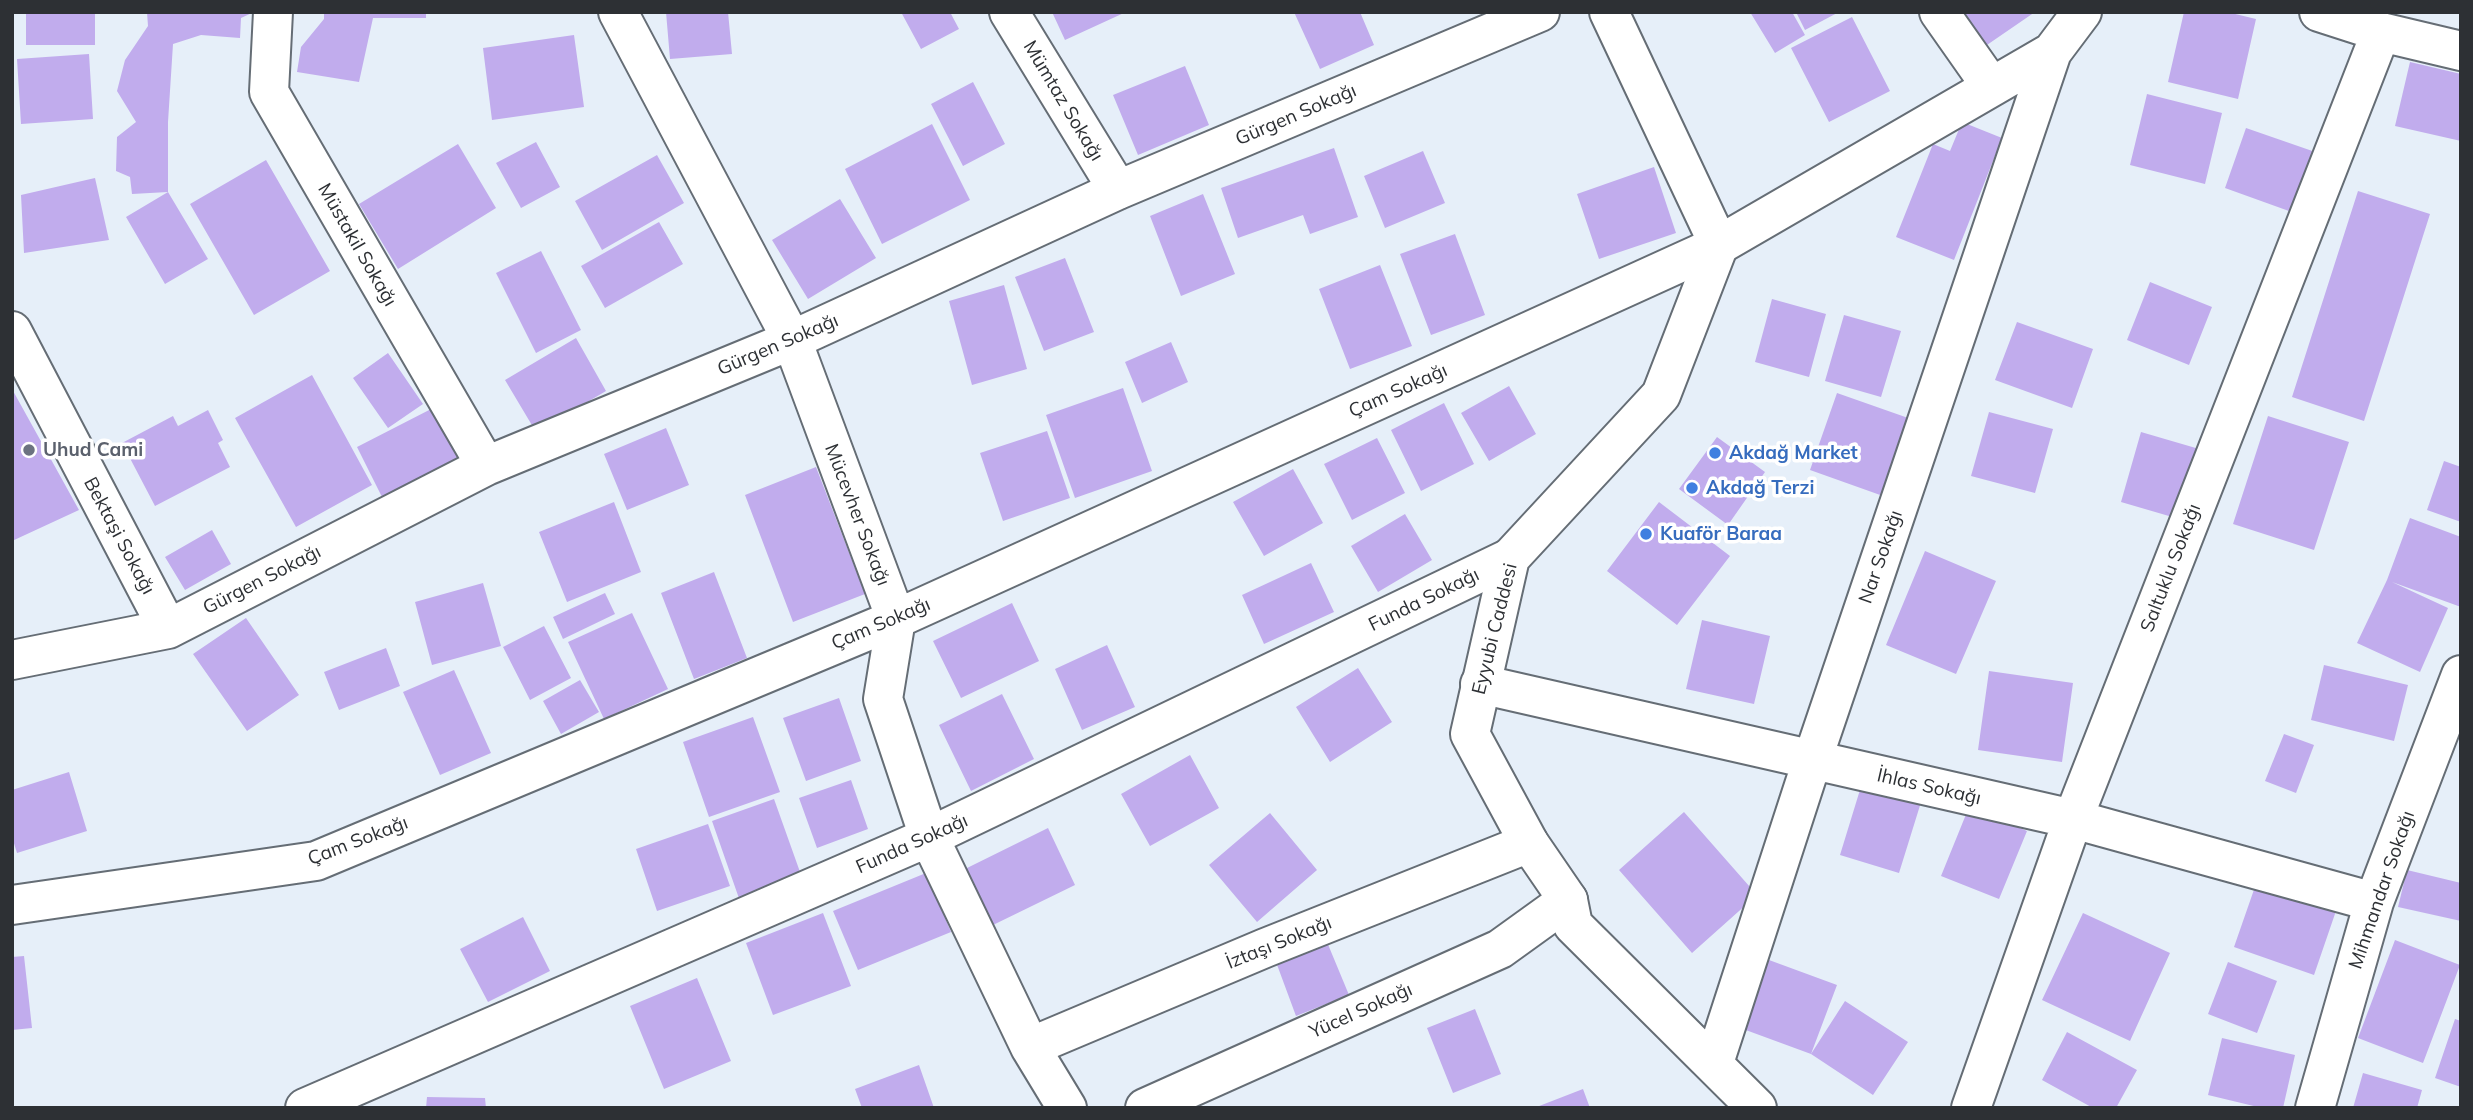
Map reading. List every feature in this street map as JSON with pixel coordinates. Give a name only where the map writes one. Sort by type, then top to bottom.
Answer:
[{"type":"street","name":"Müstakil Sokağı","points":[[273,12],[269,92],[486,466]]},
{"type":"street","name":"Mücevher Sokağı","points":[[618,12],[792,340],[896,619],[883,699],[929,837],[1030,1047],[1067,1108]]},
{"type":"street","name":"Mümtaz Sokağı","points":[[1009,12],[1118,190]]},
{"type":"street","name":"Gürgen Sokağı","points":[[12,660],[168,629],[486,466],[792,340],[1118,190],[1540,12]]},
{"type":"street","points":[[1609,12],[1720,245]]},
{"type":"street","points":[[1939,12],[1992,86]]},
{"type":"street","points":[[2052,52],[2082,12]]},
{"type":"street","points":[[2319,12],[2381,32],[2461,51]]},
{"type":"street","name":"Saltuklu Sokağı","points":[[1971,1108],[2073,819],[2381,32]]},
{"type":"street","name":"Çam Sokağı","points":[[12,905],[316,861],[896,619],[1720,245],[2052,52]]},
{"type":"street","name":"Nar Sokağı","points":[[1714,1063],[1812,761],[2052,52]]},
{"type":"street","name":"Eyyubi Caddesi","points":[[1720,245],[1661,395],[1510,558],[1470,734],[1529,843],[1568,900],[1573,925],[1757,1108]]},
{"type":"street","name":"Bektaşi Sokağı","points":[[12,331],[168,629]]},
{"type":"street","name":"Funda Sokağı","points":[[305,1108],[929,837],[1510,558]]},
{"type":"street","name":"Mihmandar Sokağı","points":[[2315,1108],[2374,902],[2461,676]]},
{"type":"street","name":"İhlas Sokağı","points":[[1480,684],[2073,819],[2374,902]]},
{"type":"street","name":"İztaşı Sokağı","points":[[1030,1047],[1265,948],[1529,843]]},
{"type":"street","name":"Yücel Sokağı","points":[[1145,1108],[1500,949],[1568,900]]},
{"type":"building","points":[[26,12],[95,12],[95,45],[26,45]]},
{"type":"building","points":[[147,12],[254,12],[241,18],[240,38],[201,35],[173,44],[168,122],[168,192],[132,194],[130,177],[116,171],[117,137],[136,122],[117,91],[125,60],[148,26]]},
{"type":"building","points":[[324,12],[426,12],[426,18],[373,18],[359,82],[297,72],[301,47],[324,19]]},
{"type":"building","points":[[666,12],[728,12],[732,54],[670,59]]},
{"type":"building","points":[[901,12],[950,12],[959,29],[921,49]]},
{"type":"building","points":[[1052,12],[1126,12],[1065,40]]},
{"type":"building","points":[[1294,12],[1360,12],[1374,45],[1320,69]]},
{"type":"building","points":[[1750,12],[1792,12],[1805,35],[1775,53]]},
{"type":"building","points":[[1796,12],[1839,12],[1805,30]]},
{"type":"building","points":[[1961,12],[2035,12],[1984,47]]},
{"type":"building","points":[[2184,12],[2227,12],[2256,19],[2238,99],[2168,82]]},
{"type":"building","points":[[1852,17],[1890,91],[1829,122],[1791,48]]},
{"type":"building","points":[[574,35],[584,107],[492,120],[483,48]]},
{"type":"building","points":[[89,54],[93,119],[21,124],[17,59]]},
{"type":"building","points":[[2410,62],[2461,74],[2461,141],[2395,126]]},
{"type":"building","points":[[1185,66],[1209,125],[1138,155],[1113,95]]},
{"type":"building","points":[[973,82],[1005,144],[963,166],[931,104]]},
{"type":"building","points":[[2147,94],[2222,113],[2205,184],[2130,165]]},
{"type":"building","points":[[1962,122],[2002,138],[1954,260],[1896,237],[1933,144],[1950,151]]},
{"type":"building","points":[[932,124],[970,200],[882,244],[845,169]]},
{"type":"building","points":[[2246,128],[2321,154],[2300,215],[2225,188]]},
{"type":"building","points":[[536,142],[560,187],[521,208],[496,163]]},
{"type":"building","points":[[458,144],[496,208],[398,269],[359,204]]},
{"type":"building","points":[[1334,148],[1358,217],[1310,234],[1303,215],[1238,238],[1221,188]]},
{"type":"building","points":[[1423,151],[1445,203],[1385,228],[1364,176]]},
{"type":"building","points":[[657,155],[684,203],[602,250],[575,201]]},
{"type":"building","points":[[266,160],[330,271],[254,315],[190,204]]},
{"type":"building","points":[[1654,167],[1676,233],[1599,259],[1577,194]]},
{"type":"building","points":[[95,178],[109,240],[24,253],[21,195]]},
{"type":"building","points":[[2358,191],[2430,214],[2364,421],[2292,397]]},
{"type":"building","points":[[168,192],[208,259],[165,284],[126,217]]},
{"type":"building","points":[[1203,194],[1235,274],[1181,296],[1150,216]]},
{"type":"building","points":[[840,199],[876,258],[808,299],[772,240]]},
{"type":"building","points":[[659,222],[683,264],[605,308],[581,266]]},
{"type":"building","points":[[1455,234],[1485,315],[1431,335],[1400,254]]},
{"type":"building","points":[[541,251],[581,330],[536,353],[496,273]]},
{"type":"building","points":[[1065,258],[1094,332],[1044,351],[1015,277]]},
{"type":"building","points":[[1380,265],[1412,346],[1350,369],[1319,289]]},
{"type":"building","points":[[2150,282],[2212,307],[2189,365],[2127,340]]},
{"type":"building","points":[[1004,285],[1027,369],[972,385],[949,301]]},
{"type":"building","points":[[1772,299],[1826,314],[1809,377],[1755,362]]},
{"type":"building","points":[[1844,315],[1901,331],[1881,397],[1825,381]]},
{"type":"building","points":[[2017,322],[2093,349],[2072,408],[1995,380]]},
{"type":"building","points":[[576,338],[606,391],[536,432],[505,380]]},
{"type":"building","points":[[1171,342],[1188,382],[1142,403],[1125,362]]},
{"type":"building","points":[[388,353],[423,404],[388,428],[353,378]]},
{"type":"building","points":[[312,375],[372,485],[296,527],[235,418]]},
{"type":"building","points":[[1509,386],[1536,434],[1489,461],[1461,413]]},
{"type":"building","points":[[1123,388],[1152,471],[1075,498],[1046,415]]},
{"type":"building","name":"Uhud Cami","points":[[12,389],[79,510],[12,541]]},
{"type":"building","points":[[1837,393],[1911,419],[1883,496],[1810,470]]},
{"type":"building","points":[[1444,403],[1474,464],[1421,491],[1391,430]]},
{"type":"building","points":[[435,407],[462,460],[383,499],[357,447]]},
{"type":"building","points":[[208,410],[223,440],[218,443],[230,467],[155,506],[122,443],[173,416],[178,426]]},
{"type":"building","points":[[1989,412],[2053,429],[2035,493],[1971,476]]},
{"type":"building","points":[[2268,416],[2349,442],[2314,550],[2233,524]]},
{"type":"building","points":[[666,428],[689,485],[627,510],[604,454]]},
{"type":"building","points":[[1047,431],[1070,498],[1003,521],[980,453]]},
{"type":"building","points":[[2141,432],[2206,451],[2186,521],[2121,502]]},
{"type":"building","points":[[1717,437],[1765,472],[1728,525],[1679,489]]},
{"type":"building","points":[[1377,438],[1405,493],[1352,520],[1324,464]]},
{"type":"building","points":[[2444,461],[2461,467],[2461,522],[2427,510]]},
{"type":"building","points":[[816,467],[865,594],[793,622],[745,495]]},
{"type":"building","points":[[1293,469],[1323,523],[1264,556],[1233,502]]},
{"type":"building","points":[[614,502],[641,572],[567,602],[539,532]]},
{"type":"building","points":[[1659,502],[1730,556],[1677,625],[1607,571]]},
{"type":"building","points":[[1405,514],[1432,560],[1378,592],[1351,546]]},
{"type":"building","points":[[2410,518],[2461,537],[2461,607],[2392,582],[2448,608],[2420,672],[2357,643],[2387,580]]},
{"type":"building","points":[[212,530],[231,564],[185,590],[165,557]]},
{"type":"building","points":[[1925,551],[1996,581],[1956,674],[1886,645]]},
{"type":"building","points":[[1311,563],[1334,612],[1264,644],[1242,595]]},
{"type":"building","points":[[714,572],[747,658],[694,679],[661,593]]},
{"type":"building","points":[[483,583],[501,646],[432,665],[415,602]]},
{"type":"building","points":[[605,593],[615,614],[563,639],[553,617]]},
{"type":"building","points":[[1012,603],[1039,661],[961,698],[933,641]]},
{"type":"building","points":[[632,613],[668,689],[604,719],[568,642]]},
{"type":"building","points":[[246,618],[299,695],[247,731],[193,654]]},
{"type":"building","points":[[1702,620],[1770,636],[1754,704],[1686,689]]},
{"type":"building","points":[[544,626],[571,678],[530,700],[503,647]]},
{"type":"building","points":[[1107,645],[1135,707],[1082,730],[1055,669]]},
{"type":"building","points":[[386,648],[400,686],[339,710],[324,672]]},
{"type":"building","points":[[2324,665],[2408,685],[2394,741],[2311,720]]},
{"type":"building","points":[[1358,668],[1392,722],[1330,762],[1296,707]]},
{"type":"building","points":[[454,670],[491,753],[440,775],[403,692]]},
{"type":"building","points":[[1989,671],[2073,683],[2062,762],[1978,750]]},
{"type":"building","points":[[580,680],[599,712],[561,734],[543,701]]},
{"type":"building","points":[[1002,694],[1034,759],[971,791],[939,725]]},
{"type":"building","points":[[839,698],[861,761],[806,781],[783,718]]},
{"type":"building","points":[[753,717],[780,792],[709,817],[683,742]]},
{"type":"building","points":[[2284,734],[2314,745],[2296,793],[2265,781]]},
{"type":"building","points":[[1190,755],[1219,808],[1150,846],[1121,794]]},
{"type":"building","points":[[69,772],[87,831],[17,853],[12,837],[12,790]]},
{"type":"building","points":[[851,780],[868,829],[817,848],[799,798]]},
{"type":"building","points":[[1863,780],[1922,799],[1899,873],[1840,855]]},
{"type":"building","points":[[774,799],[805,886],[742,907],[712,821]]},
{"type":"building","points":[[1969,807],[2027,831],[1999,899],[1941,876]]},
{"type":"building","points":[[1684,812],[1757,895],[1692,953],[1619,870]]},
{"type":"building","points":[[1270,813],[1317,870],[1257,922],[1209,865]]},
{"type":"building","points":[[708,824],[730,886],[657,911],[636,849]]},
{"type":"building","points":[[1048,828],[1075,885],[993,925],[965,869]]},
{"type":"building","points":[[2407,870],[2461,883],[2461,921],[2398,907]]},
{"type":"building","points":[[926,873],[951,932],[858,970],[833,911]]},
{"type":"building","points":[[2257,881],[2337,908],[2314,975],[2234,947]]},
{"type":"building","points":[[823,913],[851,986],[773,1015],[746,943]]},
{"type":"building","points":[[2083,913],[2170,953],[2130,1041],[2042,1000]]},
{"type":"building","points":[[523,917],[550,971],[488,1002],[460,949]]},
{"type":"building","points":[[2395,940],[2460,965],[2423,1063],[2358,1038]]},
{"type":"building","points":[[1327,942],[1349,995],[1296,1016],[1276,962]]},
{"type":"building","points":[[24,956],[32,1028],[12,1030],[12,957]]},
{"type":"building","points":[[1769,960],[1837,985],[1811,1054],[1743,1029]]},
{"type":"building","points":[[2228,962],[2277,981],[2257,1033],[2208,1014]]},
{"type":"building","points":[[697,978],[731,1061],[664,1089],[630,1006]]},
{"type":"building","points":[[1845,1001],[1908,1042],[1873,1095],[1811,1054]]},
{"type":"building","points":[[1475,1009],[1501,1074],[1453,1093],[1427,1028]]},
{"type":"building","points":[[2455,1019],[2461,1021],[2461,1087],[2435,1078]]},
{"type":"building","points":[[2067,1032],[2137,1070],[2116,1108],[2093,1108],[2042,1080]]},
{"type":"building","points":[[2222,1038],[2295,1055],[2283,1108],[2262,1108],[2208,1095]]},
{"type":"building","points":[[919,1065],[934,1108],[862,1108],[855,1089]]},
{"type":"building","points":[[2363,1073],[2422,1090],[2417,1108],[2353,1108]]},
{"type":"building","points":[[1583,1089],[1590,1108],[1534,1108]]},
{"type":"building","points":[[427,1097],[485,1098],[486,1108],[426,1108]]},
{"type":"place","name":"Uhud Cami","points":[[29,450]]},
{"type":"place","name":"Akdağ Market","points":[[1715,453]]},
{"type":"place","name":"Akdağ Terzi","points":[[1692,488]]},
{"type":"place","name":"Kuaför Baraa","points":[[1646,534]]}]
